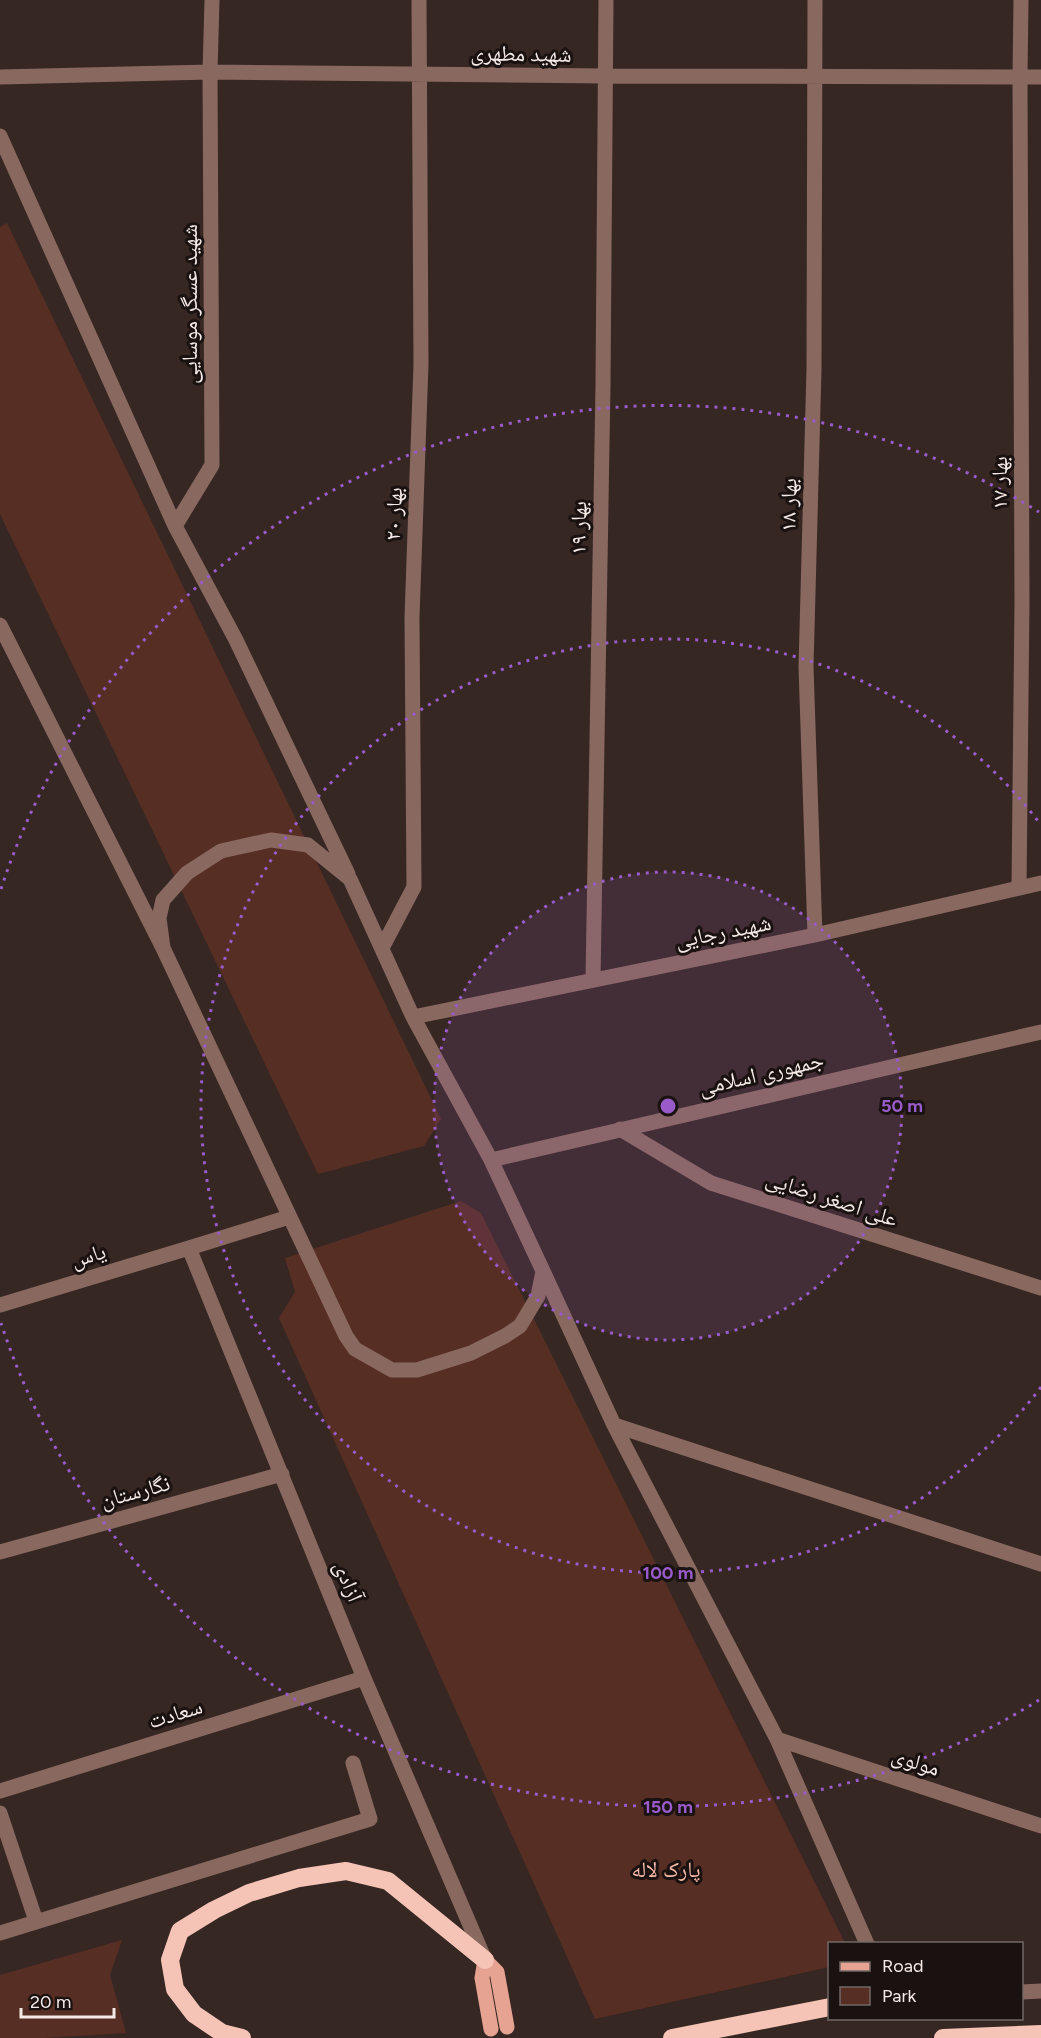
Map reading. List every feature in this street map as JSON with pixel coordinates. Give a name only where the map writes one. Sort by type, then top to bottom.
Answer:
[{"type":"highway","points":[[242,2038],[222,2033],[194,2014],[175,1989],[170,1960],[180,1931],[214,1910],[249,1893],[299,1878],[346,1871],[388,1881],[485,1960]]},
{"type":"highway","points":[[672,2038],[828,2007]]},
{"type":"highway","points":[[943,2038],[1041,2034]]},
{"type":"main road","points":[[485,1960],[497,1972],[499,2028]]},
{"type":"street","name":"شهید عسگر موسایی","points":[[175,525],[212,465],[210,72],[212,0]]},
{"type":"street","name":"بهار ۲۰","points":[[382,948],[414,887],[412,617],[421,364],[419,0]]},
{"type":"street","name":"بهار ۱۹","points":[[593,980],[603,409],[606,0]]},
{"type":"street","name":"بهار ۱۸","points":[[815,0],[814,369],[806,667],[815,935]]},
{"type":"street","name":"بهار ۱۷","points":[[1019,888],[1022,602],[1021,0]]},
{"type":"street","name":"شهید مطهری","points":[[0,77],[210,72],[1041,77]]},
{"type":"street","points":[[0,136],[175,525],[236,640],[413,1017],[491,1160],[614,1425],[777,1739],[866,1942]]},
{"type":"street","points":[[0,626],[163,948],[289,1217],[346,1336],[355,1349],[393,1370],[417,1370],[471,1353],[520,1326],[538,1296],[543,1271]]},
{"type":"street","points":[[163,948],[159,918],[163,900],[187,873],[221,850],[271,840],[308,845],[350,879]]},
{"type":"street","name":"شهید رجایی","points":[[413,1017],[815,935],[1041,884]]},
{"type":"street","name":"جمهوری اسلامی","points":[[491,1160],[1041,1032]]},
{"type":"street","name":"علی اصغر رضایی","points":[[620,1129],[711,1183],[1041,1288]]},
{"type":"street","points":[[189,1248],[289,1217]]},
{"type":"street","name":"یاس","points":[[0,1305],[189,1248]]},
{"type":"street","name":"آزادی","points":[[189,1248],[364,1678],[485,1960]]},
{"type":"street","points":[[614,1425],[1041,1564]]},
{"type":"street","name":"نگارستان","points":[[0,1552],[282,1474]]},
{"type":"street","name":"سعادت","points":[[0,1791],[364,1678]]},
{"type":"street","name":"مولوی","points":[[777,1739],[1041,1826]]},
{"type":"street","points":[[0,1933],[370,1819],[353,1763]]},
{"type":"street","points":[[0,1813],[36,1921]]},
{"type":"street","points":[[1023,1992],[1041,1991]]},
{"type":"green space","points":[[7,223],[441,1119],[424,1146],[318,1174],[0,514],[0,227]]},
{"type":"green space","name":"پارک لاله","points":[[461,1201],[481,1213],[845,1942],[828,1942],[828,1967],[595,2019],[279,1318],[295,1292],[285,1258]]},
{"type":"green space","points":[[122,1940],[110,1975],[126,2033],[0,2038],[0,1975]]}]
